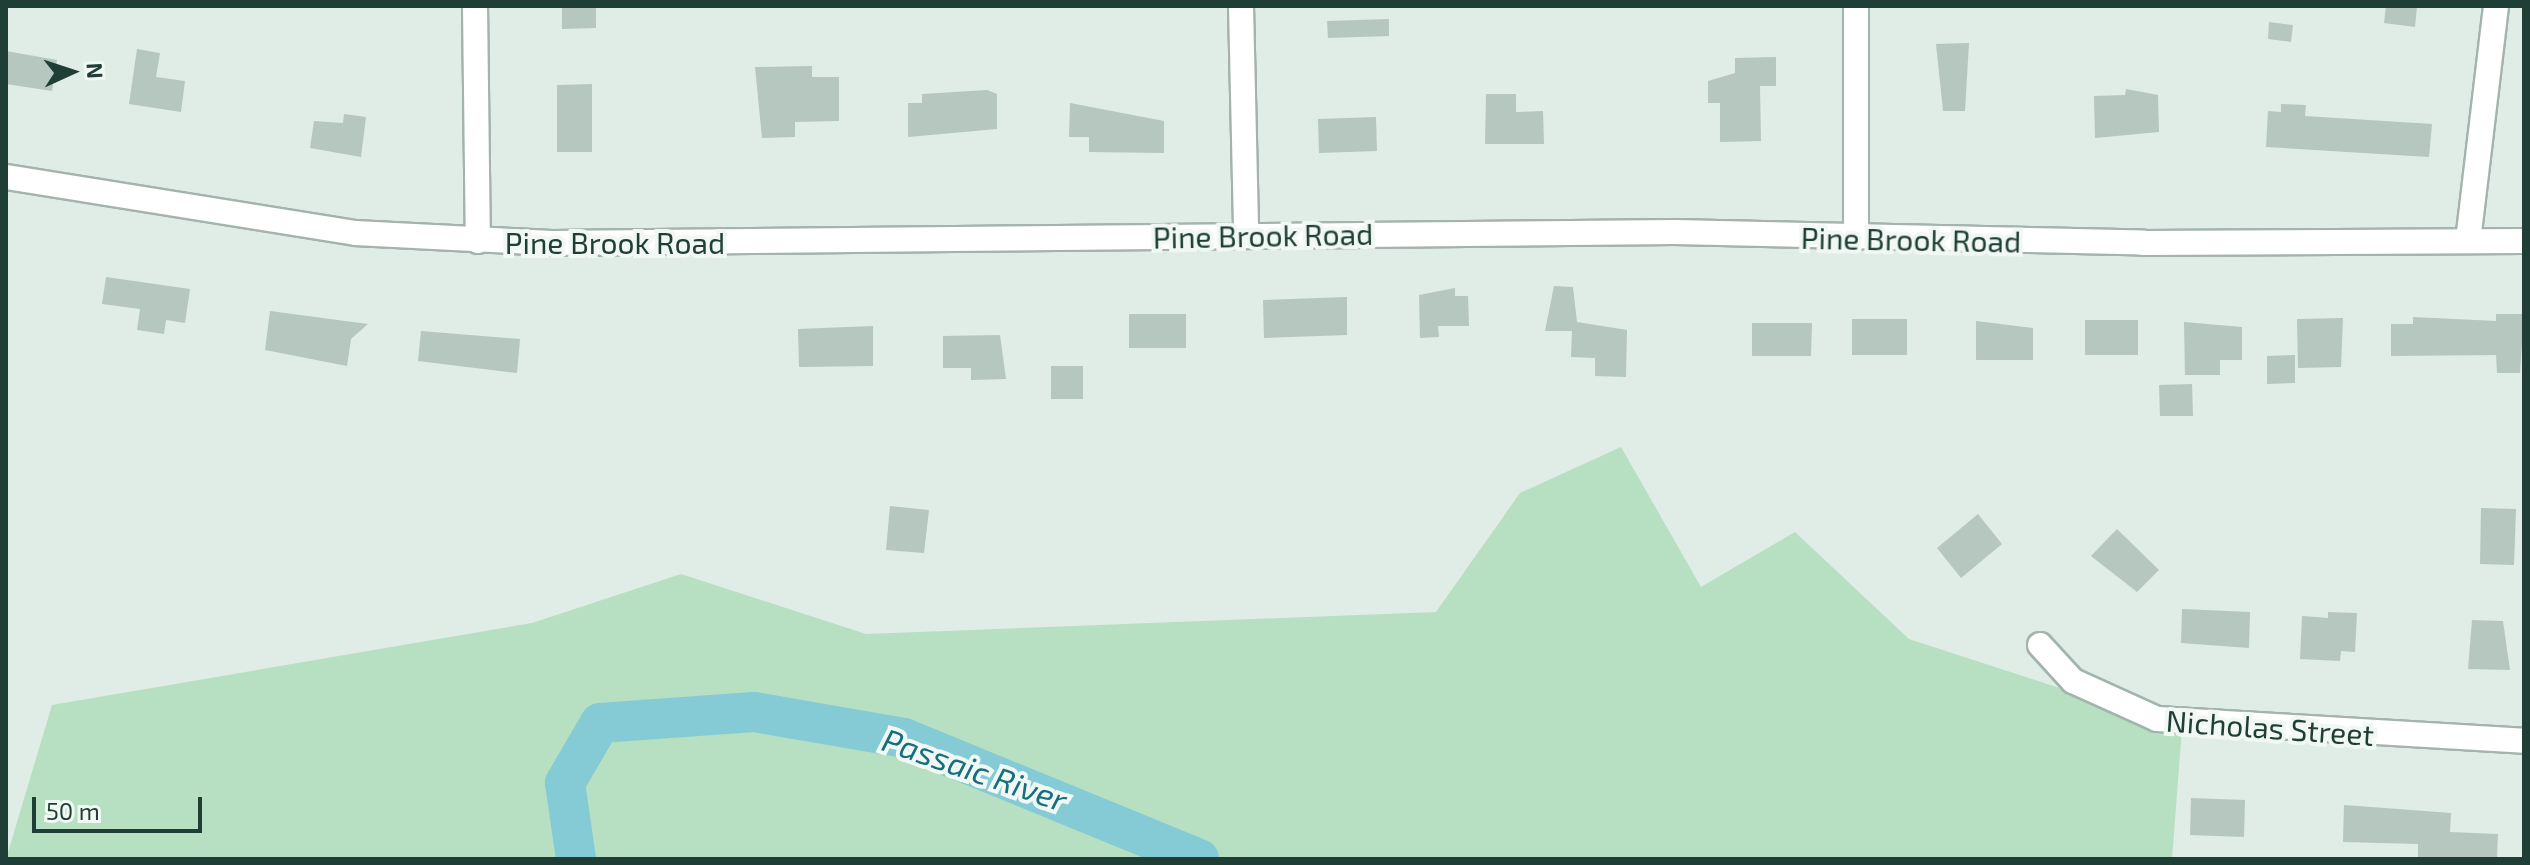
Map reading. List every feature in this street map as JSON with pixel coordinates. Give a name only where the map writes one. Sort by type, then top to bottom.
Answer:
[{"type":"street","points":[[475,6],[478,241]]},
{"type":"street","points":[[1241,6],[1246,234]]},
{"type":"street","points":[[1856,6],[1856,238]]},
{"type":"street","points":[[2468,241],[2496,6]]},
{"type":"street","name":"Pine Brook Road","points":[[6,177],[355,233],[478,241],[1246,234],[2524,241]]},
{"type":"street","name":"Nicholas Street","points":[[2040,645],[2073,681],[2157,719],[2524,741]]},
{"type":"green space","points":[[1621,447],[1701,587],[1795,532],[1909,639],[2182,728],[2172,859],[6,859],[52,705],[532,623],[681,574],[866,634],[1436,612],[1520,493]]},
{"type":"building","points":[[562,6],[596,6],[596,28],[562,29]]},
{"type":"building","points":[[2386,6],[2417,6],[2415,27],[2384,23]]},
{"type":"building","points":[[1389,19],[1389,36],[1328,38],[1327,21]]},
{"type":"building","points":[[2269,22],[2293,25],[2291,42],[2268,39]]},
{"type":"building","points":[[1969,43],[1965,111],[1943,111],[1936,44]]},
{"type":"building","points":[[137,49],[160,53],[156,77],[185,81],[181,112],[129,104]]},
{"type":"building","points":[[6,51],[57,60],[52,91],[6,84]]},
{"type":"building","points":[[1776,57],[1776,86],[1760,86],[1761,141],[1720,142],[1720,103],[1708,103],[1708,81],[1735,73],[1735,58]]},
{"type":"building","points":[[812,66],[812,77],[839,77],[839,121],[795,122],[795,137],[762,138],[755,67]]},
{"type":"building","points":[[592,84],[592,152],[557,152],[557,85]]},
{"type":"building","points":[[2126,89],[2158,95],[2159,132],[2095,138],[2094,96],[2125,95]]},
{"type":"building","points":[[987,90],[997,94],[997,129],[908,137],[908,103],[922,103],[922,94]]},
{"type":"building","points":[[1486,94],[1516,94],[1516,112],[1543,111],[1544,144],[1485,144]]},
{"type":"building","points":[[1070,103],[1164,121],[1164,153],[1089,152],[1089,137],[1069,137]]},
{"type":"building","points":[[2281,104],[2306,105],[2305,116],[2432,124],[2429,157],[2266,147],[2268,111],[2281,112]]},
{"type":"building","points":[[344,114],[366,117],[361,157],[310,148],[314,121],[343,123]]},
{"type":"building","points":[[1376,117],[1377,151],[1319,153],[1318,119]]},
{"type":"building","points":[[106,277],[190,289],[185,323],[166,320],[164,334],[137,330],[140,309],[102,304]]},
{"type":"building","points":[[1554,286],[1573,287],[1577,322],[1627,330],[1626,377],[1595,376],[1595,358],[1571,357],[1572,331],[1545,331]]},
{"type":"building","points":[[1455,288],[1455,296],[1468,296],[1469,326],[1438,326],[1439,337],[1420,338],[1419,295]]},
{"type":"building","points":[[1347,297],[1347,335],[1264,338],[1263,300]]},
{"type":"building","points":[[270,311],[368,324],[351,339],[347,366],[265,350]]},
{"type":"building","points":[[1129,314],[1186,314],[1186,348],[1129,348]]},
{"type":"building","points":[[2496,314],[2524,314],[2520,373],[2497,373],[2496,355],[2391,356],[2391,324],[2413,324],[2413,317],[2496,321]]},
{"type":"building","points":[[2343,318],[2341,367],[2298,368],[2297,319]]},
{"type":"building","points":[[1852,319],[1907,319],[1907,355],[1852,355]]},
{"type":"building","points":[[2085,320],[2138,320],[2138,355],[2085,355]]},
{"type":"building","points":[[1976,321],[2033,328],[2033,360],[1976,360]]},
{"type":"building","points":[[2184,322],[2242,327],[2242,360],[2220,360],[2220,375],[2185,375]]},
{"type":"building","points":[[1752,323],[1812,323],[1811,356],[1752,356]]},
{"type":"building","points":[[873,326],[873,366],[799,367],[798,329]]},
{"type":"building","points":[[421,331],[520,339],[517,373],[418,361]]},
{"type":"building","points":[[1000,335],[1006,379],[971,380],[971,368],[943,368],[943,336]]},
{"type":"building","points":[[2295,355],[2295,383],[2267,384],[2267,356]]},
{"type":"building","points":[[1051,366],[1083,366],[1083,399],[1051,399]]},
{"type":"building","points":[[2192,384],[2193,416],[2160,416],[2159,385]]},
{"type":"building","points":[[890,506],[929,510],[924,553],[886,550]]},
{"type":"building","points":[[2481,508],[2516,509],[2514,565],[2480,564]]},
{"type":"building","points":[[1978,514],[2002,544],[1961,578],[1937,548]]},
{"type":"building","points":[[2117,529],[2159,570],[2137,592],[2091,556]]},
{"type":"building","points":[[2182,609],[2250,612],[2249,648],[2181,643]]},
{"type":"building","points":[[2328,612],[2357,613],[2355,652],[2341,651],[2340,661],[2300,659],[2302,616],[2328,618]]},
{"type":"building","points":[[2472,620],[2503,621],[2510,670],[2468,669]]},
{"type":"building","points":[[2191,798],[2245,800],[2244,837],[2190,835]]},
{"type":"building","points":[[2344,805],[2451,813],[2450,832],[2498,834],[2497,859],[2418,859],[2418,844],[2343,842]]},
{"type":"waterway","name":"Passaic River","points":[[576,859],[565,783],[600,723],[754,712],[904,738],[1199,859]]}]
